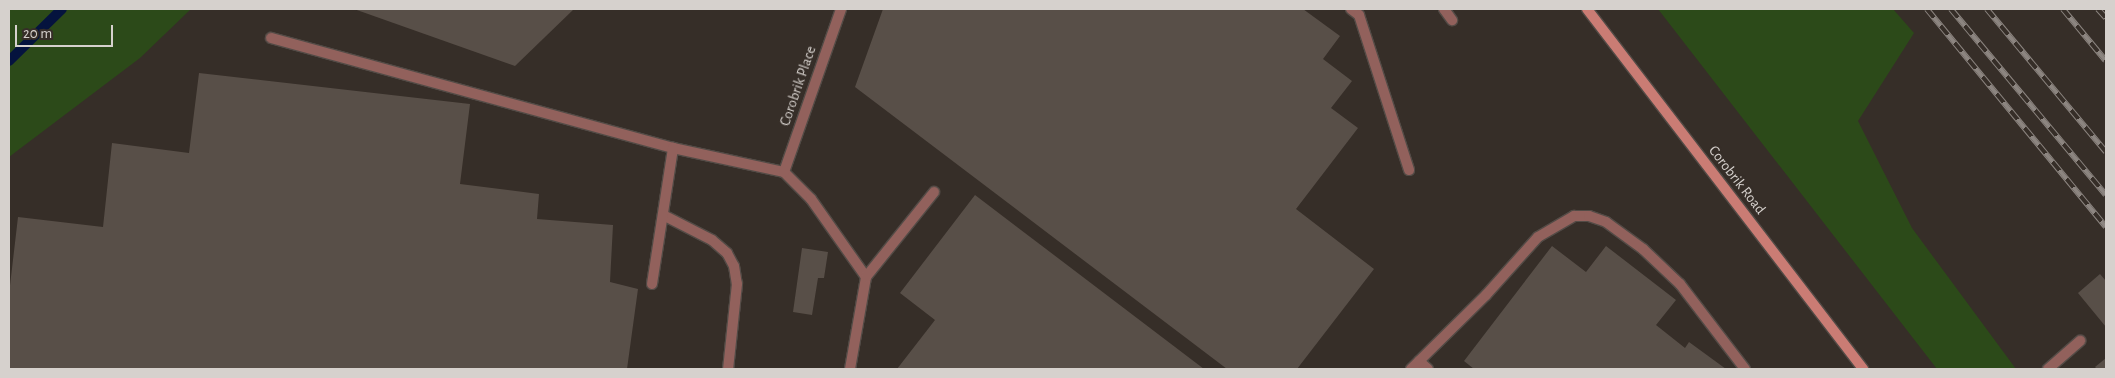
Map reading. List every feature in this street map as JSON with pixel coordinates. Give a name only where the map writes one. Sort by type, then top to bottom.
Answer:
[{"type":"street","name":"Corobrik Road","points":[[1587,9],[1863,369]]},
{"type":"lane","name":"Corobrik Place","points":[[784,172],[841,9]]},
{"type":"lane","points":[[1352,9],[1359,15],[1409,170]]},
{"type":"lane","points":[[1444,9],[1452,20]]},
{"type":"lane","points":[[271,38],[673,148],[784,172],[811,199],[866,276]]},
{"type":"lane","points":[[652,284],[673,148]]},
{"type":"lane","points":[[850,369],[866,276],[934,192]]},
{"type":"lane","points":[[663,215],[712,240],[727,253],[734,266],[737,284],[728,369]]},
{"type":"lane","points":[[1411,369],[1486,295],[1538,237],[1557,223],[1582,216],[1606,222],[1643,249],[1680,284],[1745,369]]},
{"type":"lane","points":[[2048,369],[2080,341]]},
{"type":"lane","points":[[1419,361],[1428,369]]},
{"type":"green space","points":[[9,9],[191,9],[140,58],[9,157]]},
{"type":"green space","points":[[1658,9],[1893,9],[1914,33],[1858,121],[1912,228],[2016,369],[1937,369]]},
{"type":"building","points":[[354,9],[574,9],[515,66]]},
{"type":"building","points":[[883,9],[1303,9],[1340,36],[1323,59],[1352,81],[1331,108],[1358,128],[1296,209],[1374,269],[1297,369],[1227,369],[855,87]]},
{"type":"building","points":[[199,73],[470,104],[460,184],[539,194],[537,219],[613,225],[610,282],[638,289],[627,369],[9,369],[9,294],[18,217],[103,227],[112,143],[189,153]]},
{"type":"building","points":[[975,195],[1204,369],[897,369],[935,320],[900,293]]},
{"type":"building","points":[[1552,246],[1586,272],[1606,246],[1676,300],[1656,325],[1685,348],[1689,342],[1726,369],[1474,369],[1464,361]]},
{"type":"building","points":[[802,248],[828,252],[824,278],[818,278],[812,315],[793,312]]},
{"type":"building","points":[[2100,274],[2106,281],[2106,327],[2078,293]]},
{"type":"building","points":[[2106,358],[2106,369],[2097,369],[2095,367]]},
{"type":"waterway","points":[[9,61],[62,9]]},
{"type":"railway","points":[[1927,9],[2106,227]]},
{"type":"railway","points":[[1951,9],[2106,195]]},
{"type":"railway","points":[[1987,9],[2106,152]]},
{"type":"railway","points":[[2063,9],[2106,61]]},
{"type":"railway","points":[[2098,9],[2106,18]]}]
